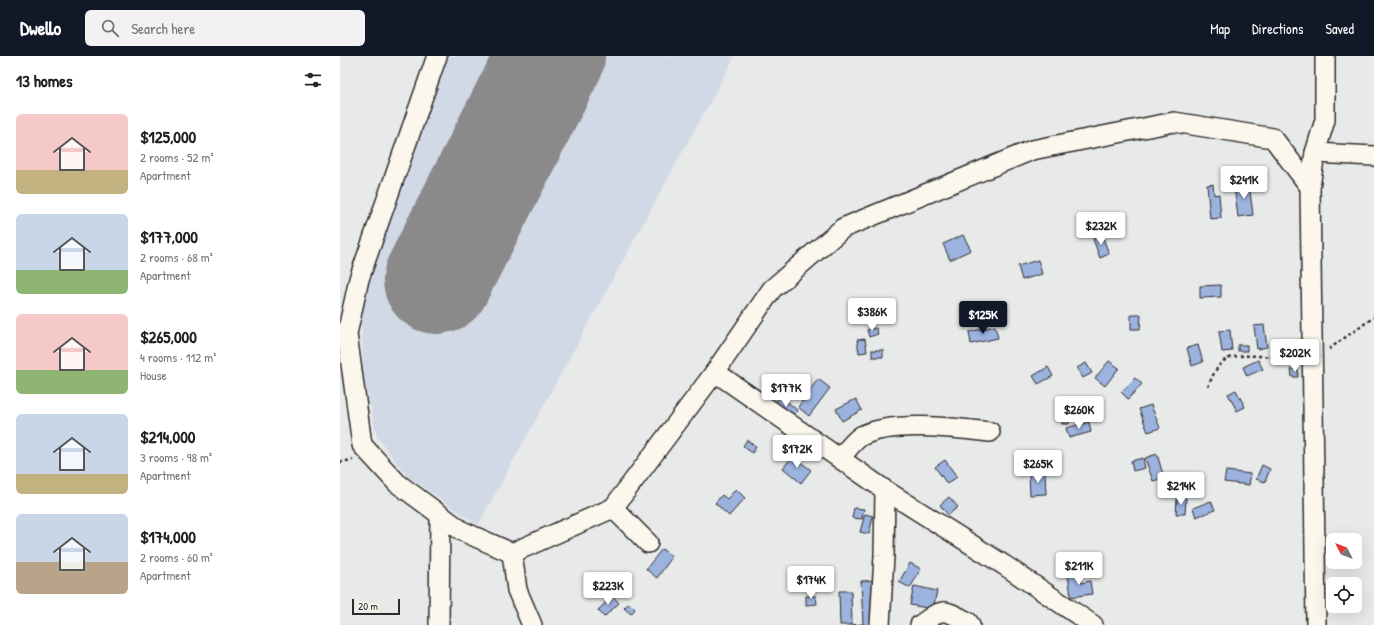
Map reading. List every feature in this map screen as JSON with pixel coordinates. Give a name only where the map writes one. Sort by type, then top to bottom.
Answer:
[{"type":"street","points":[[437,56],[359,279],[344,331],[362,445],[398,483],[462,531],[512,553],[613,508],[715,372],[772,289],[843,228],[1032,150],[1174,122],[1273,138],[1310,187]]},
{"type":"street","points":[[1316,625],[1310,187],[1315,153],[1325,120],[1325,56]]},
{"type":"street","points":[[1315,153],[1374,156]]},
{"type":"street","points":[[715,372],[885,490],[1004,565],[1093,625]]},
{"type":"street","points":[[840,458],[861,436],[884,428],[944,427],[990,432]]},
{"type":"street","points":[[880,625],[884,556],[885,490]]},
{"type":"street","points":[[613,508],[648,543]]},
{"type":"street","points":[[439,625],[440,515]]},
{"type":"street","points":[[512,553],[517,590],[532,625]]},
{"type":"street","points":[[920,625],[932,615],[942,611],[958,616],[970,625]]},
{"type":"path","points":[[1208,386],[1214,372],[1228,359],[1245,357],[1313,360],[1374,317]]},
{"type":"shaded area","points":[[446,56],[735,56],[478,525],[407,476],[377,437],[363,373],[361,315],[366,283]]},
{"type":"building","points":[[1213,184],[1214,195],[1219,194],[1221,218],[1210,219],[1207,185]]},
{"type":"building","points":[[1249,184],[1253,215],[1238,217],[1234,186]]},
{"type":"building","points":[[963,235],[971,250],[950,260],[943,244]]},
{"type":"building","points":[[1102,235],[1109,254],[1100,258],[1093,239]]},
{"type":"building","points":[[1038,260],[1042,274],[1022,280],[1018,266]]},
{"type":"building","points":[[1221,285],[1221,297],[1200,298],[1200,286]]},
{"type":"building","points":[[1131,315],[1141,315],[1140,329],[1131,329]]},
{"type":"building","points":[[1264,325],[1267,347],[1257,349],[1254,326]]},
{"type":"building","points":[[995,326],[998,338],[971,344],[969,332]]},
{"type":"building","points":[[876,328],[878,334],[869,337],[867,330]]},
{"type":"building","points":[[1230,330],[1232,351],[1222,352],[1219,331]]},
{"type":"building","points":[[865,339],[867,352],[859,353],[857,340]]},
{"type":"building","points":[[1198,345],[1203,362],[1192,366],[1187,348]]},
{"type":"building","points":[[1238,345],[1247,345],[1247,351],[1238,351]]},
{"type":"building","points":[[872,350],[883,350],[883,357],[872,357]]},
{"type":"building","points":[[1258,360],[1263,369],[1247,376],[1243,367]]},
{"type":"building","points":[[1109,361],[1119,368],[1105,386],[1095,378]]},
{"type":"building","points":[[1086,363],[1092,373],[1083,378],[1077,368]]},
{"type":"building","points":[[1048,367],[1053,376],[1038,384],[1033,376]]},
{"type":"building","points":[[1291,369],[1298,369],[1298,377],[1292,377]]},
{"type":"building","points":[[1135,378],[1142,384],[1128,399],[1121,392]]},
{"type":"building","points":[[818,379],[830,388],[809,416],[798,407]]},
{"type":"building","points":[[1236,390],[1245,407],[1237,411],[1228,394]]},
{"type":"building","points":[[781,396],[798,411],[790,419],[773,404]]},
{"type":"building","points":[[856,399],[862,410],[842,421],[836,409]]},
{"type":"building","points":[[1151,405],[1160,428],[1148,432],[1139,409]]},
{"type":"building","points":[[1062,410],[1070,410],[1069,424],[1062,424]]},
{"type":"building","points":[[1089,422],[1091,432],[1069,438],[1066,428]]},
{"type":"building","points":[[747,440],[756,447],[752,453],[743,446]]},
{"type":"building","points":[[1157,454],[1164,478],[1153,481],[1145,458]]},
{"type":"building","points":[[793,456],[811,470],[801,483],[783,468]]},
{"type":"building","points":[[1143,458],[1145,468],[1133,471],[1131,461]]},
{"type":"building","points":[[945,460],[957,477],[947,484],[935,467]]},
{"type":"building","points":[[1262,465],[1270,469],[1265,482],[1256,479]]},
{"type":"building","points":[[1226,471],[1251,474],[1249,485],[1224,482]]},
{"type":"building","points":[[1045,472],[1046,494],[1030,495],[1029,473]]},
{"type":"building","points":[[736,489],[745,498],[729,516],[715,503],[722,495],[727,499]]},
{"type":"building","points":[[949,497],[958,507],[948,515],[940,505]]},
{"type":"building","points":[[1177,498],[1186,498],[1185,514],[1176,514]]},
{"type":"building","points":[[1211,501],[1215,510],[1196,517],[1193,508]]},
{"type":"building","points":[[854,508],[864,509],[862,519],[852,518]]},
{"type":"building","points":[[865,514],[873,516],[869,534],[860,532]]},
{"type":"building","points":[[662,549],[672,557],[657,578],[646,569]]},
{"type":"building","points":[[910,563],[921,569],[910,588],[899,582]]},
{"type":"building","points":[[799,572],[819,572],[819,583],[799,583]]},
{"type":"building","points":[[1080,573],[1081,583],[1090,581],[1092,594],[1071,597],[1068,574]]},
{"type":"building","points":[[876,580],[873,625],[852,625],[863,624],[861,581]]},
{"type":"building","points":[[914,586],[937,591],[933,609],[910,605]]},
{"type":"building","points":[[839,591],[851,591],[852,625],[840,625]]},
{"type":"building","points":[[613,596],[619,603],[604,617],[598,610]]},
{"type":"building","points":[[806,596],[816,596],[817,604],[806,605]]},
{"type":"building","points":[[629,603],[635,609],[631,614],[624,608]]},
{"type":"runway","points":[[437,280],[551,56]]}]
